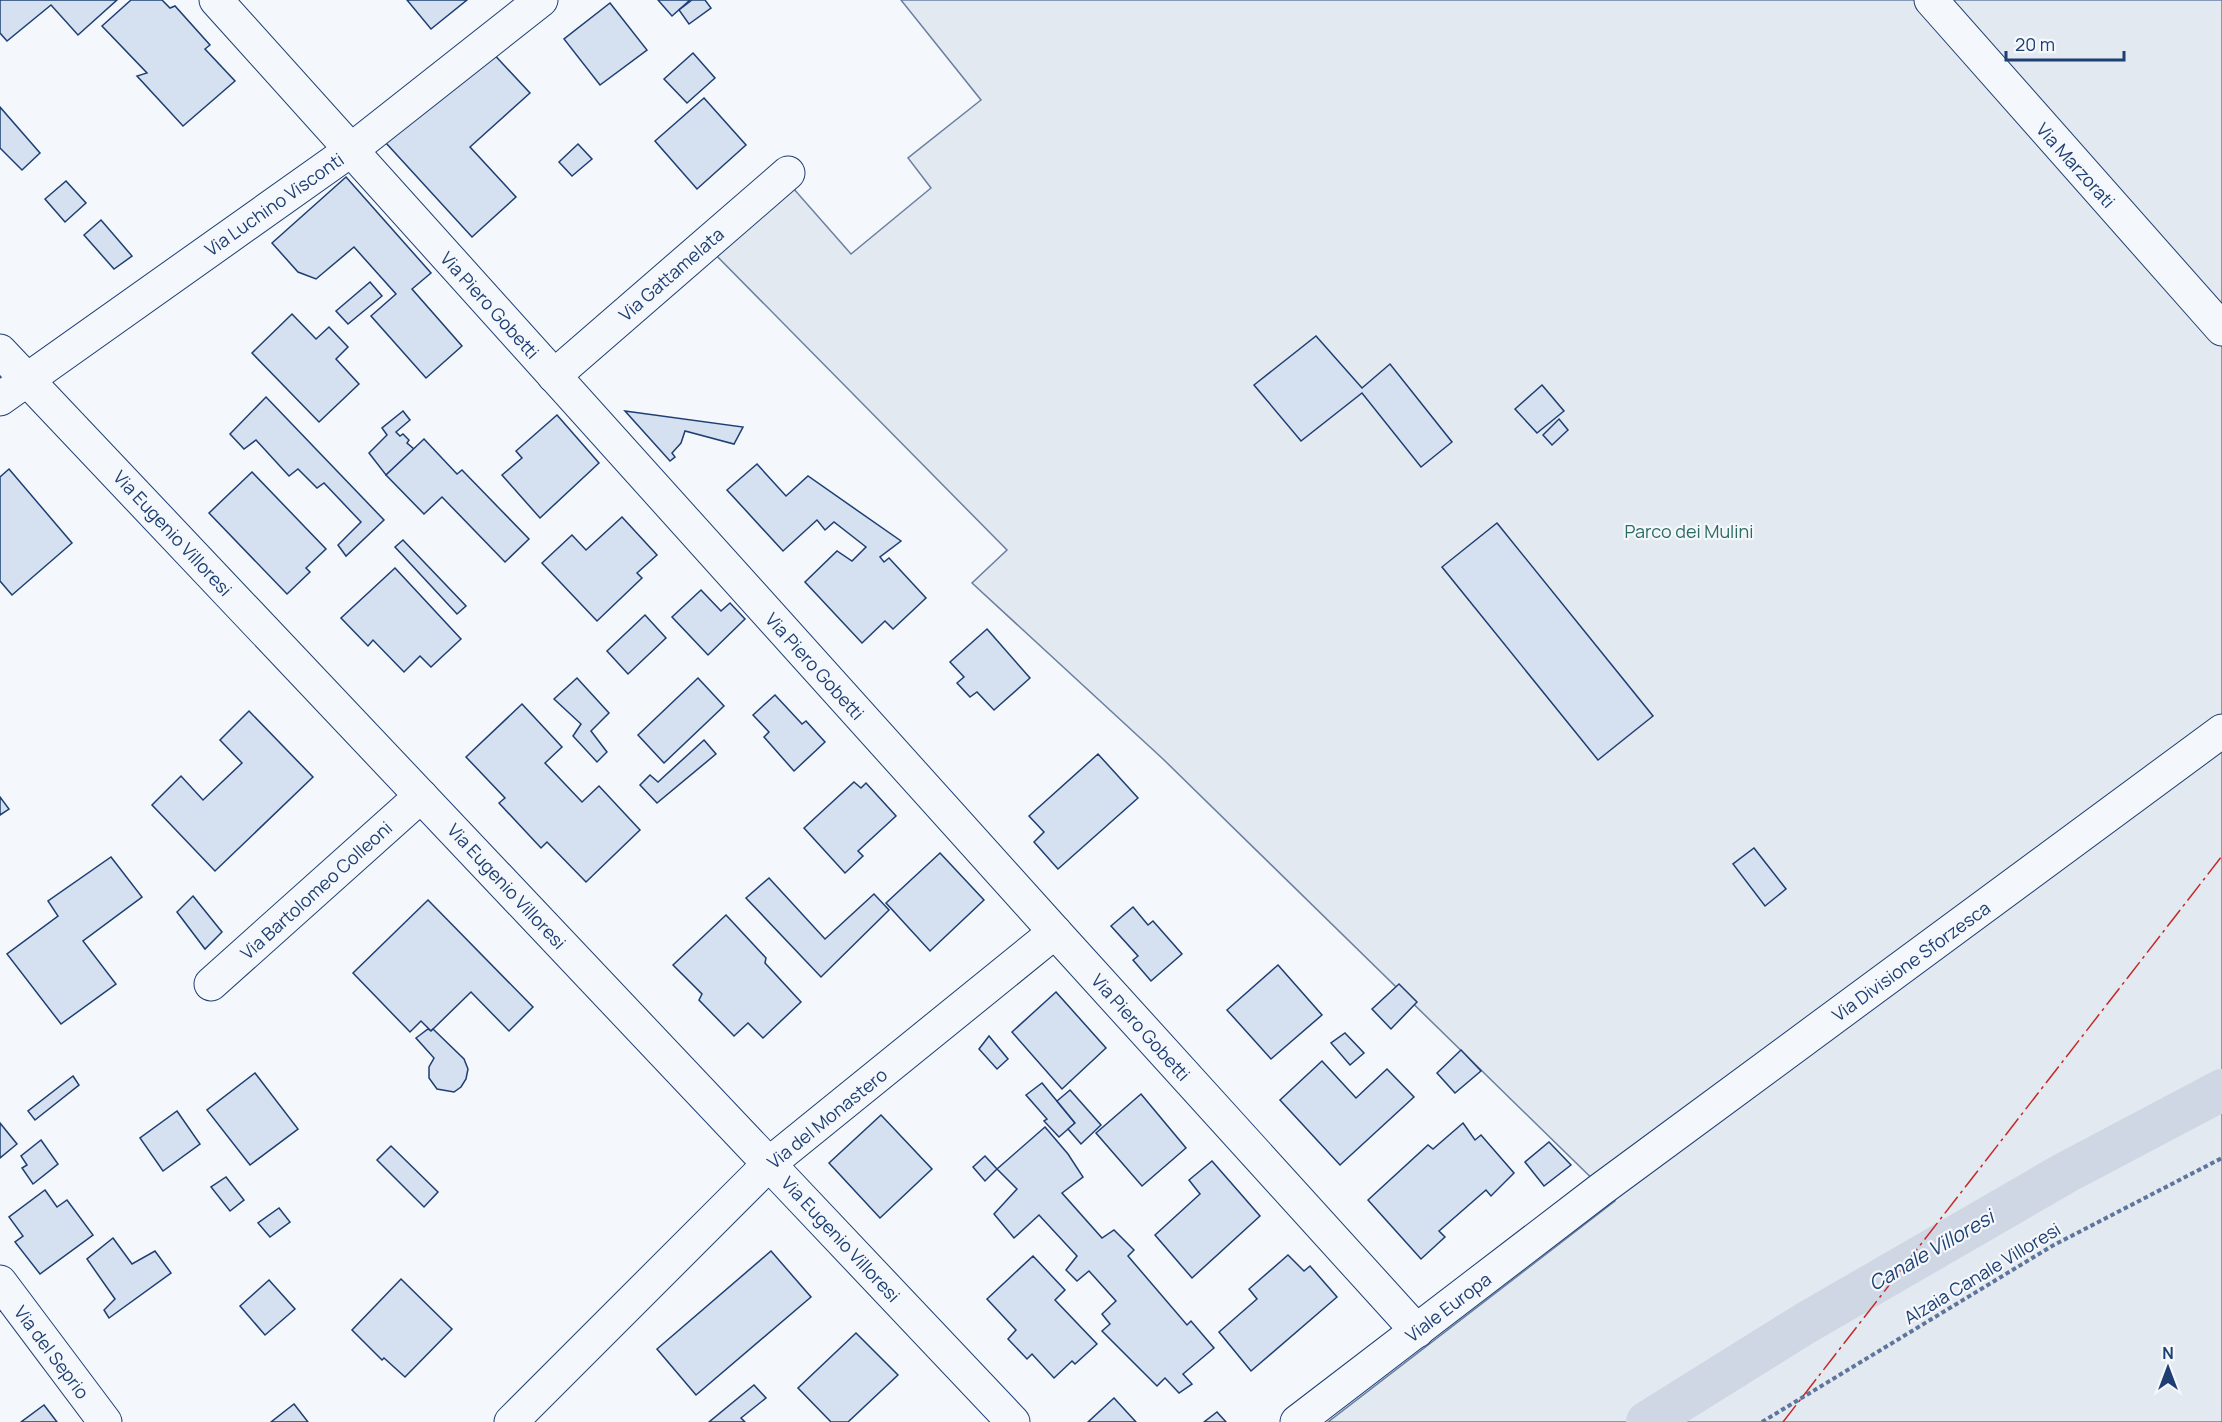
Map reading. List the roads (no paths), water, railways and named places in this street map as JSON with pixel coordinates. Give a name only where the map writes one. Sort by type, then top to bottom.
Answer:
[{"type":"street","name":"Via Piero Gobetti","points":[[216,0],[1417,1331]]},
{"type":"street","name":"Via Luchino Visconti","points":[[0,399],[26,378],[351,150],[541,0]]},
{"type":"street","name":"Via Marzorati","points":[[1931,0],[2222,329]]},
{"type":"street","name":"Via Gattamelata","points":[[554,376],[789,173]]},
{"type":"street","name":"Via Eugenio Villoresi","points":[[0,351],[1013,1422]]},
{"type":"street","name":"Via Divisione Sforzesca","points":[[1600,1190],[2222,731]]},
{"type":"street","name":"Via Bartolomeo Colleoni","points":[[211,984],[421,796]]},
{"type":"street","name":"Via del Monastero","points":[[511,1422],[770,1163],[1055,932]]},
{"type":"street","name":"Viale Europa","points":[[1296,1422],[1600,1190]]},
{"type":"street","name":"Via del Seprio","points":[[0,1282],[105,1422]]},
{"type":"waterway","name":"Canale Villoresi","points":[[1647,1422],[1804,1324],[2065,1173],[2222,1090]]},
{"type":"park label","name":"Parco dei Mulini","points":[[1689,531]]}]
